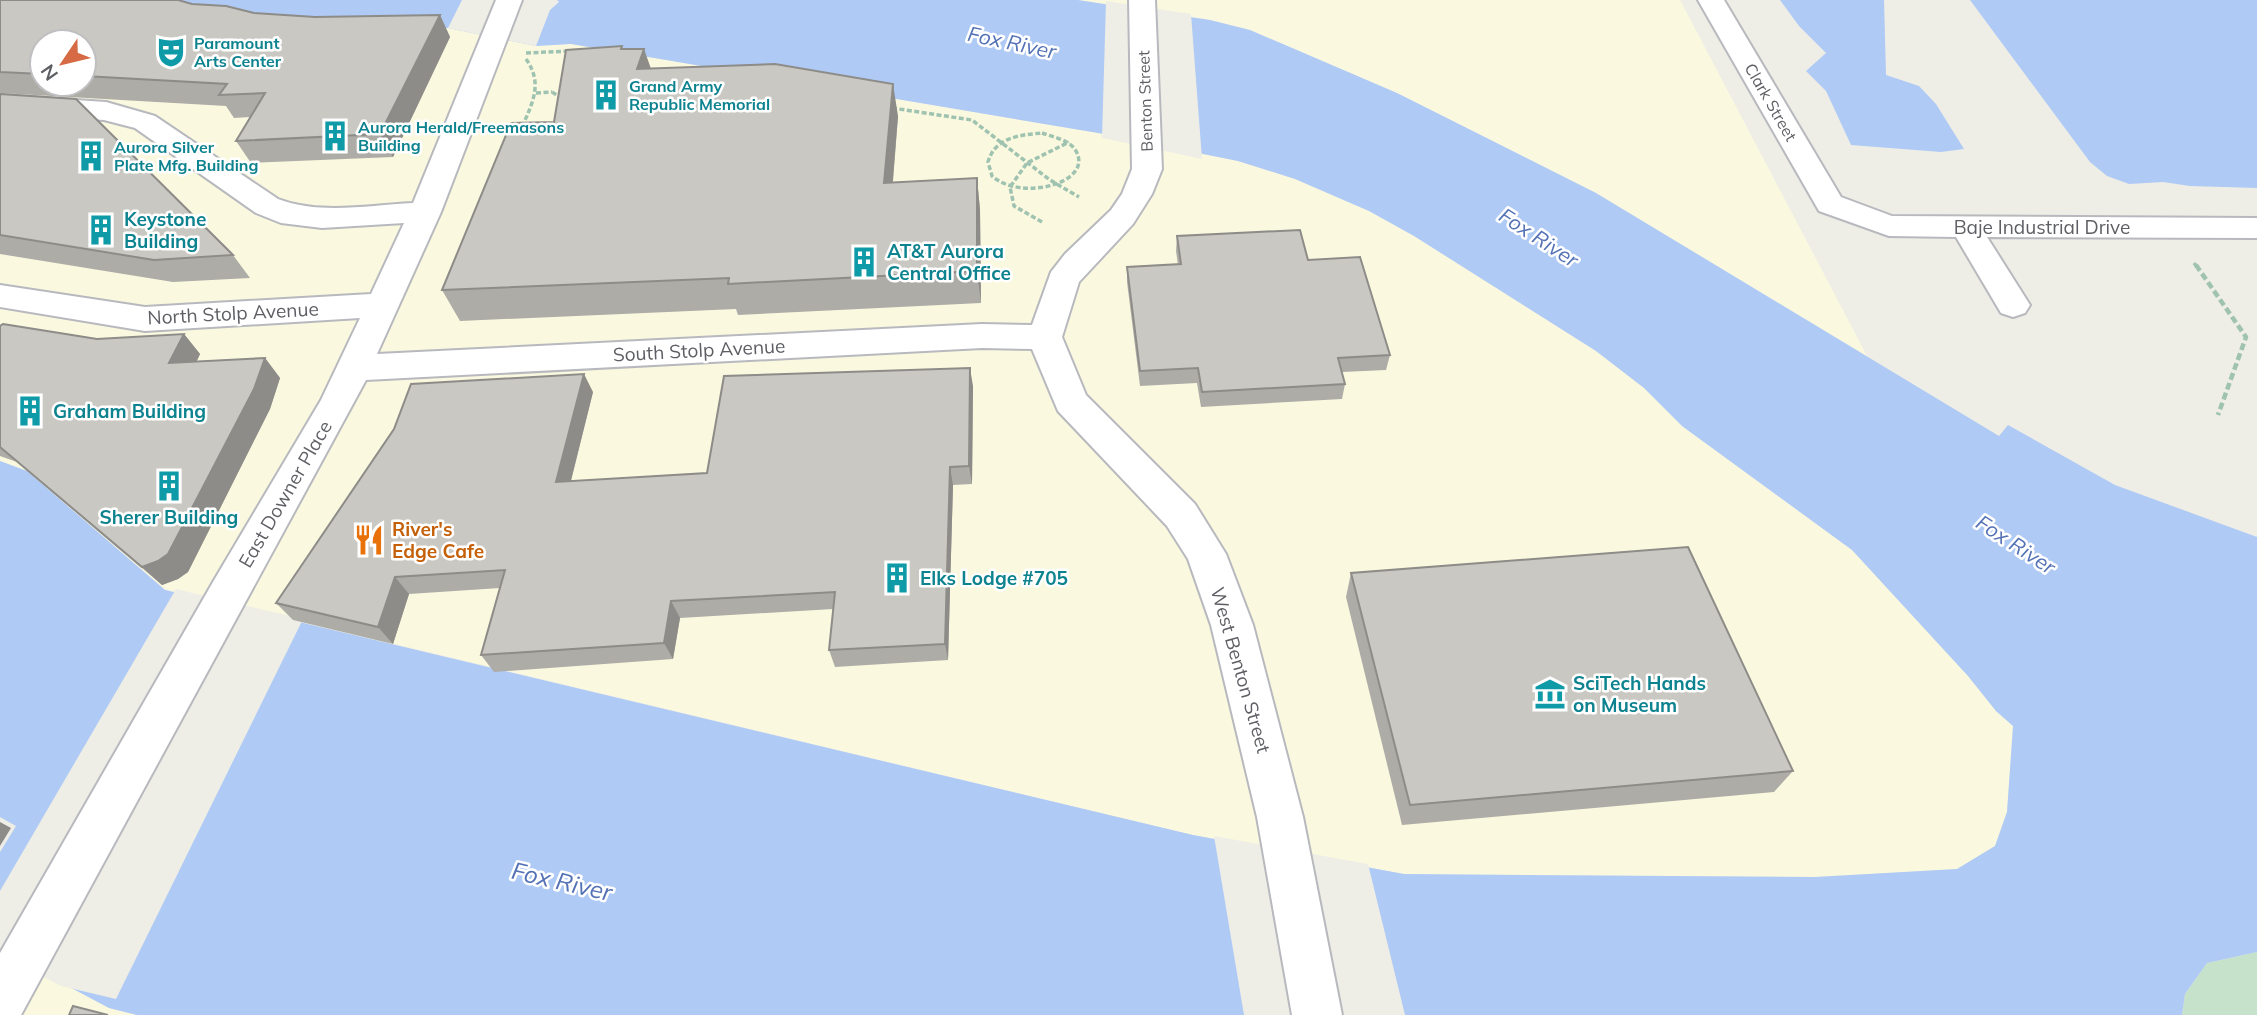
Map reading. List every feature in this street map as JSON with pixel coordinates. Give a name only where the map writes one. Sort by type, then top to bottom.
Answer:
[{"type":"street","name":"East Downer Place","points":[[9,985],[332,412],[505,46],[509,0]]},
{"type":"street","name":"Benton Street","points":[[1045,337],[1063,280],[1076,262],[1122,217],[1137,194],[1147,169],[1142,0]]},
{"type":"street","name":"Clark Street","points":[[1711,0],[1830,204]]},
{"type":"street","points":[[0,104],[106,111],[145,122],[267,206],[292,216],[322,218],[425,212]]},
{"type":"street","name":"Baje Industrial Drive","points":[[1830,204],[1889,226],[2257,228]]},
{"type":"street","points":[[1965,226],[2013,305]]},
{"type":"street","name":"North Stolp Avenue","points":[[0,296],[145,319],[383,305]]},
{"type":"street","name":"South Stolp Avenue","points":[[354,368],[982,336],[1045,337]]},
{"type":"street","name":"West Benton Street","points":[[1045,337],[1071,402],[1181,515],[1206,554],[1232,625],[1280,817],[1317,1015]]},
{"type":"path","points":[[505,46],[528,54],[566,50],[579,53]]},
{"type":"path","points":[[517,139],[536,93],[538,77],[533,66],[526,60],[528,54]]},
{"type":"path","points":[[536,93],[564,91]]},
{"type":"path","points":[[552,92],[572,106]]},
{"type":"path","points":[[892,108],[972,120],[1027,163],[1079,197]]},
{"type":"path","points":[[1027,134],[1049,135],[1069,142],[1080,156],[1079,165],[1069,179],[1058,185],[1034,190],[1010,187],[999,182],[987,167],[991,150],[1000,143],[1027,134]]},
{"type":"path","points":[[1042,222],[1014,206],[1010,187],[1027,163],[1069,142]]},
{"type":"path","points":[[2170,228],[2246,337],[2218,415]]},
{"type":"shaded area","points":[[0,0],[282,15],[352,29],[448,28],[536,46],[571,44],[1098,133],[1238,161],[1295,179],[1369,211],[1414,236],[1596,351],[1644,388],[1682,426],[1852,550],[1968,676],[1996,711],[2013,726],[2007,812],[1995,846],[1957,869],[1815,877],[1404,874],[1193,835],[165,589],[27,471],[0,461]]},
{"type":"shaded area","points":[[1078,0],[1680,0],[1867,356],[1596,193],[1397,93],[1250,30],[1210,20]]},
{"type":"shaded area","points":[[0,950],[109,1008],[137,1015],[0,1015]]},
{"type":"shaded area","points":[[2257,952],[2257,1015],[2182,1015],[2185,994],[2207,963]]},
{"type":"water","name":"Fox River","points":[[109,0],[1078,0],[1210,20],[1250,30],[1397,93],[1596,193],[1999,436],[2008,425],[2115,485],[2257,537],[2257,952],[2207,963],[2185,994],[2182,1015],[137,1015],[109,1008],[0,950],[0,852],[16,826],[0,817],[0,461],[27,471],[165,590],[1193,835],[1404,874],[1815,877],[1957,869],[1995,846],[2007,812],[2013,726],[1996,711],[1968,676],[1852,550],[1682,426],[1644,388],[1596,351],[1414,236],[1369,211],[1295,179],[1238,161],[1098,133],[571,44],[536,46],[448,28],[352,29],[284,22],[281,15],[111,3]]},
{"type":"water","points":[[1780,0],[1884,0],[1886,75],[1919,86],[1936,104],[1964,149],[1941,152],[1851,145],[1826,91],[1806,71],[1826,53],[1799,26]]},
{"type":"water","points":[[1970,0],[2257,0],[2257,188],[2190,186],[2163,182],[2129,184],[2107,176],[2090,162]]},
{"type":"pier","points":[[462,0],[559,2],[550,10],[536,46],[448,28]]},
{"type":"pier","points":[[1106,1],[1191,14],[1202,159],[1102,138]]},
{"type":"pier","points":[[176,589],[303,619],[116,999],[61,986],[0,954],[0,891]]},
{"type":"pier","points":[[1214,836],[1368,864],[1405,1015],[1244,1015]]},
{"type":"building","points":[[0,0],[178,0],[192,4],[226,6],[254,13],[315,17],[440,15],[380,134],[236,141],[265,93],[219,95],[227,84],[98,77],[98,28],[28,28],[28,73],[0,72]]},
{"type":"building","points":[[622,46],[621,49],[644,49],[637,69],[775,64],[893,84],[884,183],[977,178],[977,271],[728,284],[729,278],[442,290],[511,123],[554,122],[566,50]]},
{"type":"building","points":[[0,94],[28,96],[28,98],[76,99],[233,255],[154,260],[0,235]]},
{"type":"building","points":[[1300,230],[1308,260],[1360,257],[1390,355],[1338,358],[1345,384],[1202,392],[1198,368],[1140,371],[1127,267],[1181,264],[1177,236]]},
{"type":"building","points":[[3,324],[97,339],[184,334],[169,363],[265,358],[254,389],[168,554],[158,561],[142,567],[0,447],[0,326]]},
{"type":"building","points":[[970,368],[969,466],[950,467],[945,644],[829,650],[835,592],[671,601],[664,643],[481,655],[505,570],[395,577],[378,627],[276,603],[394,429],[411,384],[584,374],[556,482],[707,473],[724,376]]},
{"type":"building","name":"SciTech Hands on Museum","points":[[1688,547],[1793,771],[1410,805],[1351,573]]},
{"type":"building","points":[[73,1006],[108,1015],[69,1015]]},
{"type":"place","name":"Paramount Arts Center","points":[[171,52]]},
{"type":"place","name":"Grand Army Republic Memorial","points":[[606,95]]},
{"type":"place","name":"Aurora Herald/Freemasons Building","points":[[335,136]]},
{"type":"place","name":"Aurora Silver Plate Mfg. Building","points":[[91,156]]},
{"type":"place","name":"Keystone Building","points":[[101,230]]},
{"type":"place","name":"AT&T Aurora Central Office","points":[[864,262]]},
{"type":"place","name":"Graham Building","points":[[30,411]]},
{"type":"place","name":"Sherer Building","points":[[169,486]]},
{"type":"place","name":"River's Edge Cafe","points":[[369,540]]},
{"type":"place","name":"Elks Lodge #705","points":[[897,578]]},
{"type":"place","name":"SciTech Hands on Museum","points":[[1550,694]]}]
